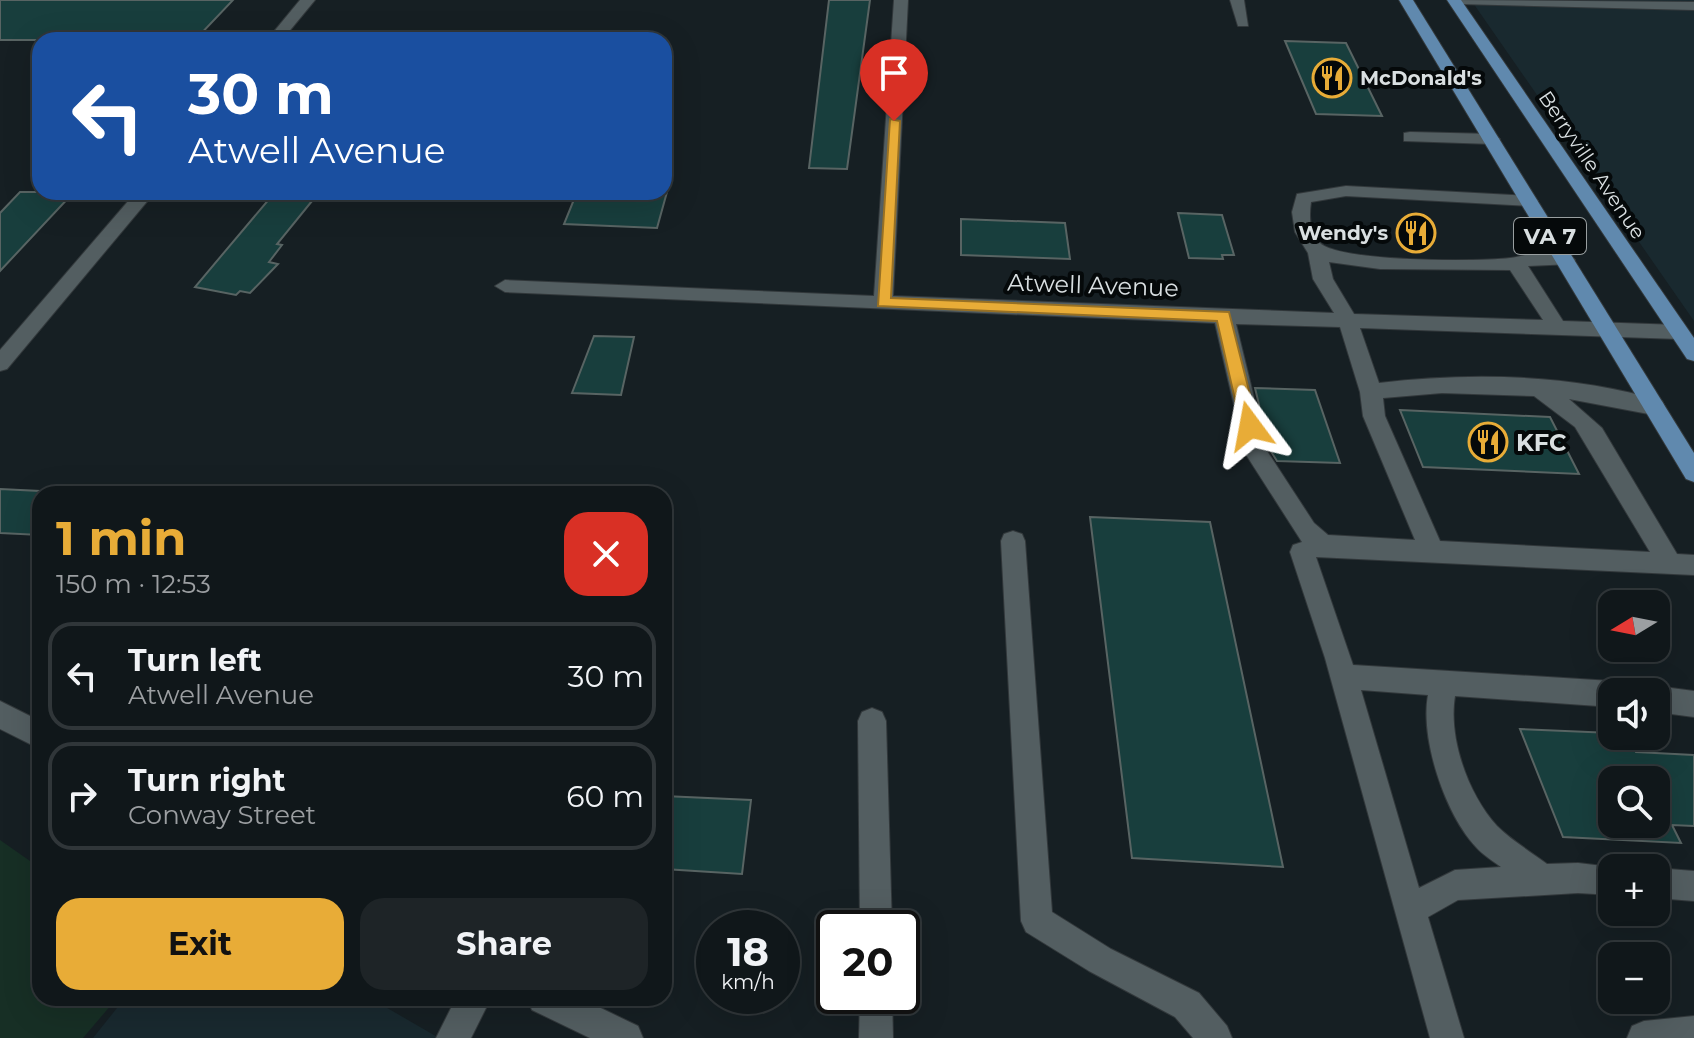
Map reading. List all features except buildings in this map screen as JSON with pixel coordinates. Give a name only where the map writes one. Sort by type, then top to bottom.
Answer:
[{"type":"main road","name":"VA 7","points":[[1406,0],[1694,473]]},
{"type":"main road","name":"Berryville Avenue","points":[[1456,0],[1694,354]]},
{"type":"street","points":[[281,32],[308,0]]},
{"type":"street","points":[[883,303],[901,0]]},
{"type":"street","points":[[1237,0],[1243,23]]},
{"type":"street","points":[[1456,0],[1694,6]]},
{"type":"street","points":[[1410,137],[1492,139]]},
{"type":"street","points":[[1432,551],[1374,416],[1371,392],[1347,319],[1323,279],[1317,251],[1304,233],[1299,214],[1303,198],[1346,191],[1529,201]]},
{"type":"street","points":[[0,364],[139,200]]},
{"type":"street","points":[[1317,251],[1347,261],[1515,264],[1532,257],[1565,260]]},
{"type":"street","points":[[1515,264],[1527,276],[1556,326]]},
{"type":"street","name":"Atwell Avenue","points":[[505,286],[1679,332]]},
{"type":"street","points":[[1224,316],[1256,453],[1305,530],[1322,545]]},
{"type":"street","points":[[1371,392],[1448,384],[1537,387],[1654,407]]},
{"type":"street","points":[[1537,387],[1583,421],[1594,434],[1682,565]]},
{"type":"street","points":[[1013,541],[1037,921],[1100,960],[1187,1005],[1215,1038]]},
{"type":"street","points":[[1447,1038],[1343,677],[1302,552],[1322,545],[1682,565]]},
{"type":"street","points":[[1343,677],[1598,693]]},
{"type":"street","points":[[1444,684],[1438,718],[1450,769],[1471,814],[1487,837],[1544,881]]},
{"type":"street","points":[[1670,701],[1694,704]]},
{"type":"street","points":[[0,714],[32,732]]},
{"type":"street","points":[[872,721],[876,910]]},
{"type":"street","points":[[1410,910],[1455,885],[1598,880]]},
{"type":"street","points":[[1670,884],[1694,886]]},
{"type":"street","points":[[453,1038],[470,1006]]},
{"type":"street","points":[[560,1006],[626,1038]]},
{"type":"street","points":[[876,1014],[876,1038]]},
{"type":"street","points":[[1644,1038],[1694,1033]]},
{"type":"shaded area","points":[[1471,0],[1694,0],[1694,321]]},
{"type":"shaded area","points":[[119,1006],[384,1006],[439,1038],[93,1038]]},
{"type":"green space","points":[[0,840],[32,862],[32,1006],[110,1006],[83,1038],[0,1038]]},
{"type":"place","name":"McDonald's","points":[[1332,78]]},
{"type":"place","name":"Wendy's","points":[[1416,233]]},
{"type":"place","name":"KFC","points":[[1488,442]]},
{"type":"route","points":[[894,121],[883,303],[1224,316],[1250,426]]}]
